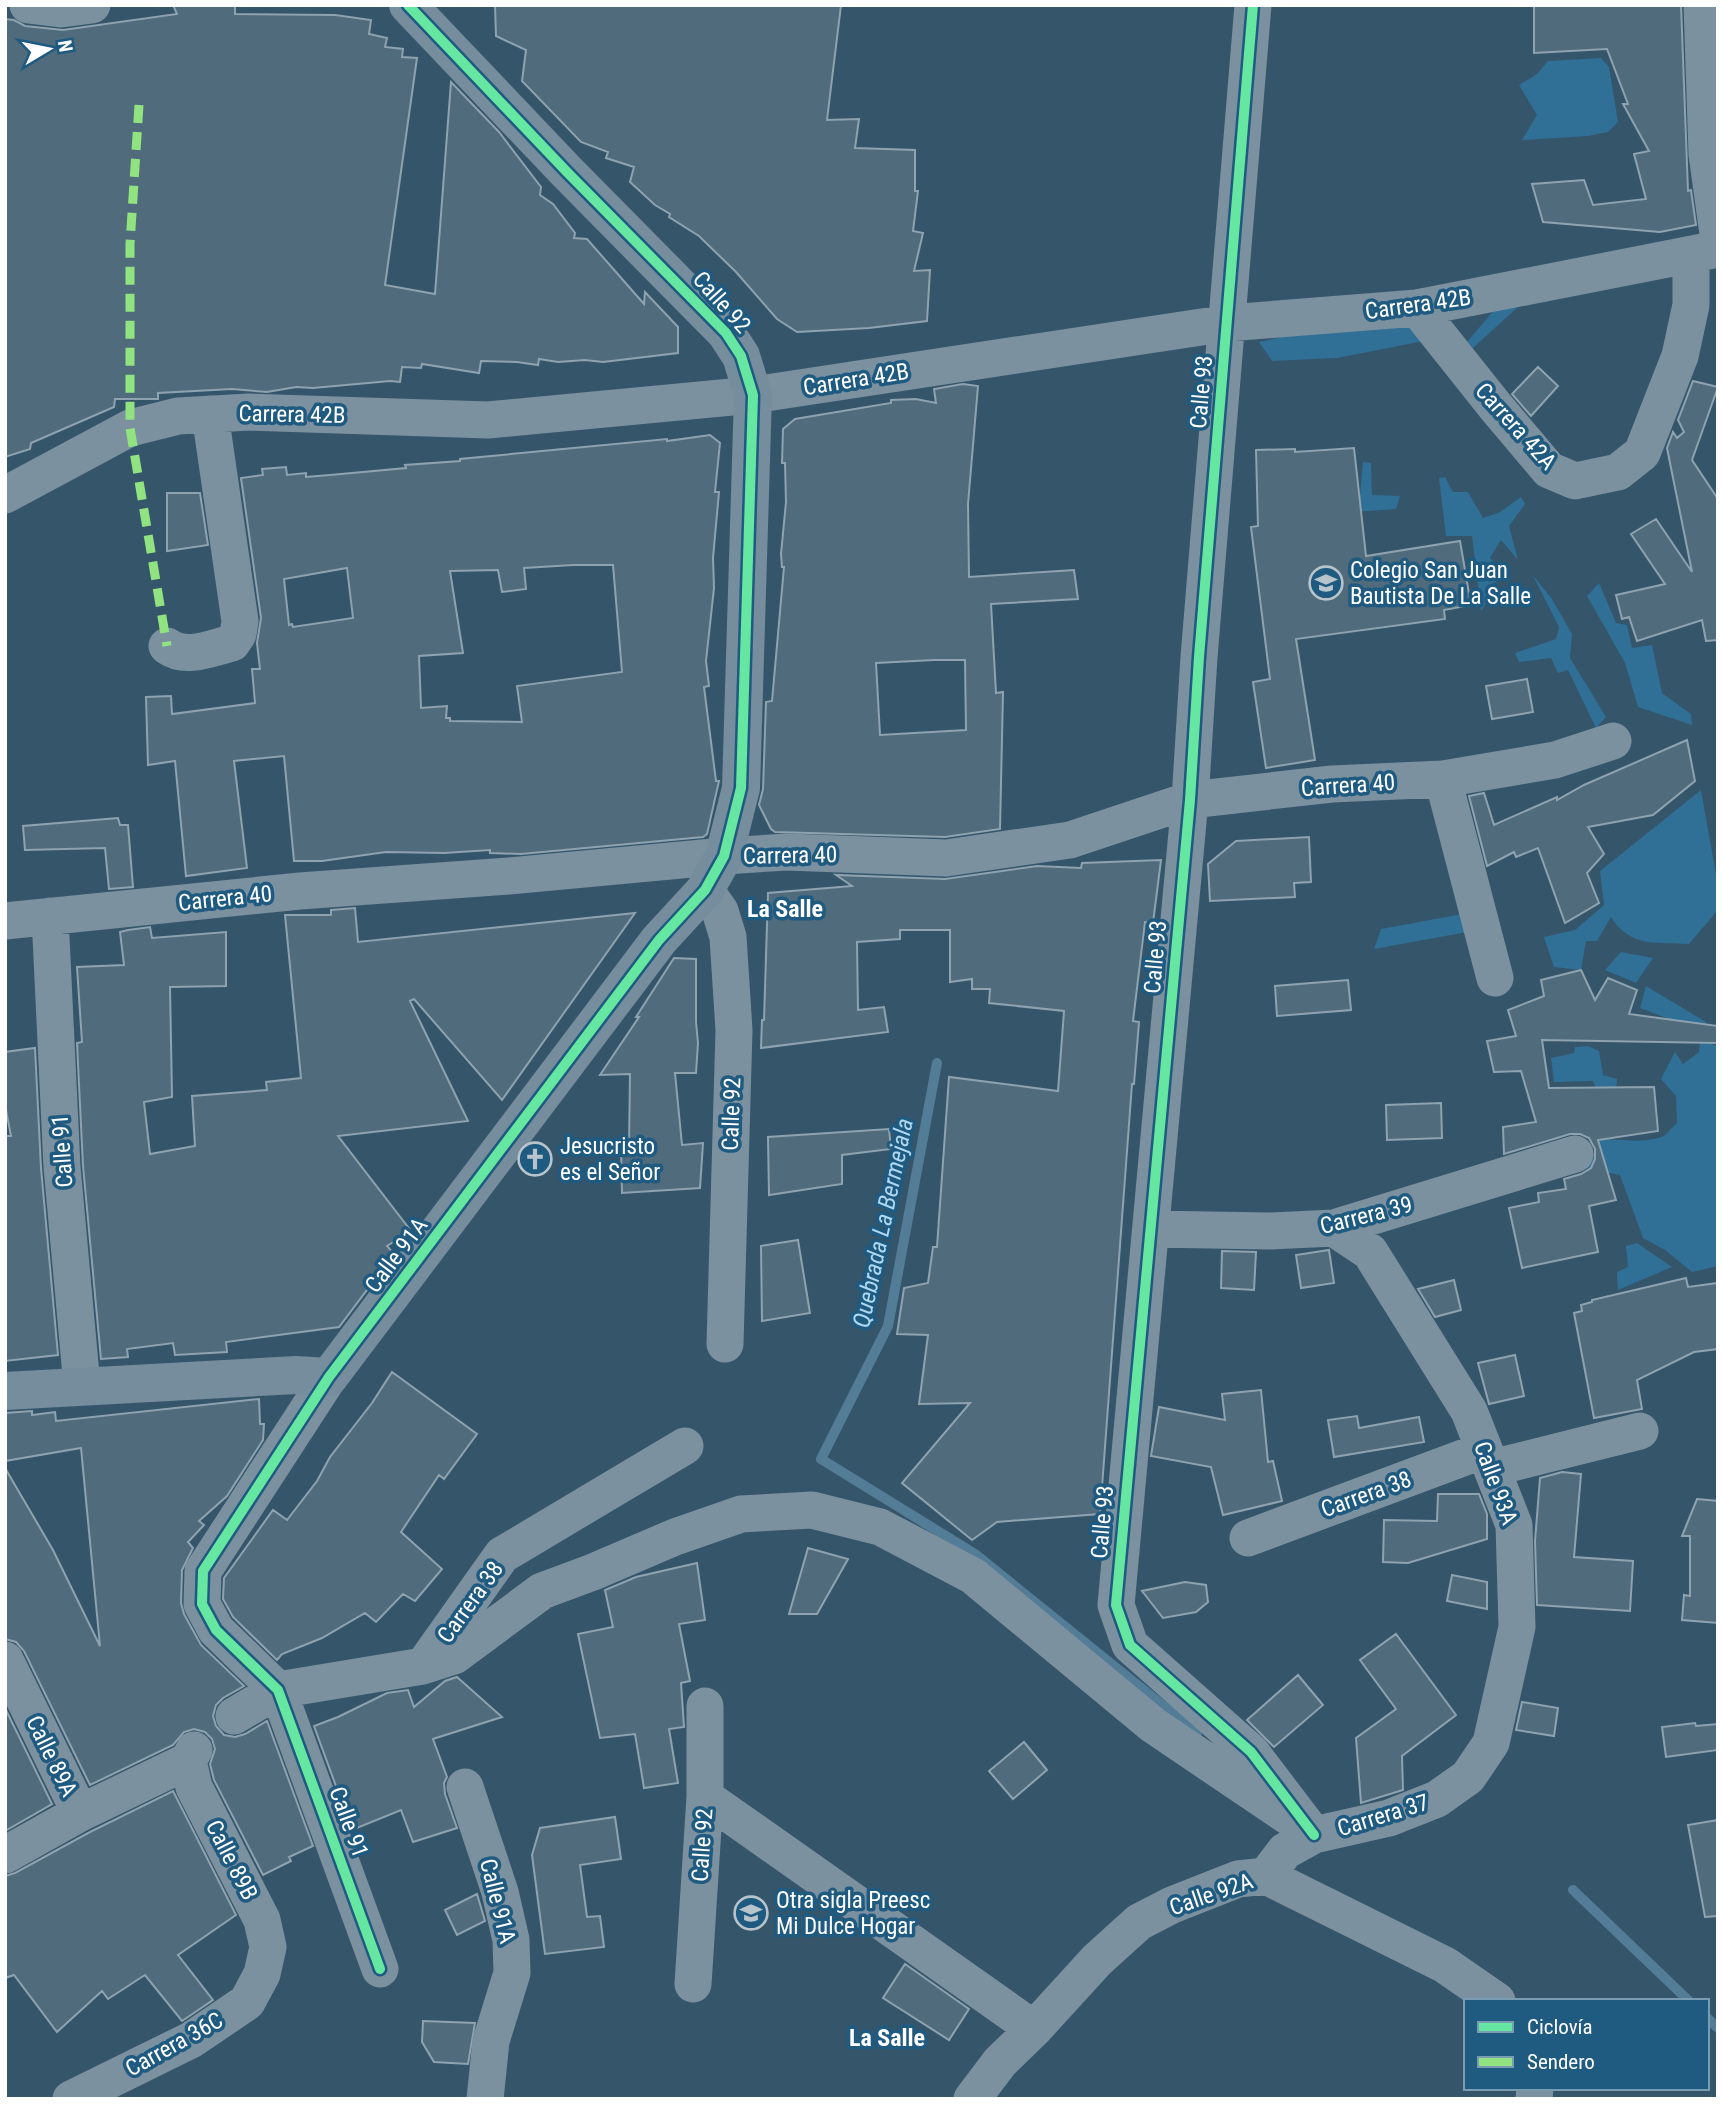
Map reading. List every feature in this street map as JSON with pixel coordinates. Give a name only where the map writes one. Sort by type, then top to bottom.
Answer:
[{"type":"street","points":[[28,5],[61,9],[92,5]]},
{"type":"street","name":"Calle 93","points":[[1253,5],[1199,657],[1190,800],[1116,1605],[1130,1644],[1251,1752],[1310,1830]]},
{"type":"street","name":"Carrera 42A","points":[[1417,308],[1494,407],[1549,470],[1575,481],[1618,472],[1642,453],[1680,356],[1691,305],[1709,246],[1702,5]]},
{"type":"street","name":"Calle 92","points":[[409,6],[567,173],[726,333],[741,356],[753,395],[741,788],[724,856]]},
{"type":"street","name":"Carrera 42B","points":[[5,495],[130,428],[178,416],[249,412],[488,420],[753,395],[1228,323],[1417,308],[1709,246]]},
{"type":"street","points":[[167,646],[186,654],[232,643],[238,634],[240,621],[209,414]]},
{"type":"street","name":"Carrera 40","points":[[6,915],[50,916],[300,891],[787,852],[946,858],[1070,840],[1190,800],[1332,784],[1443,779],[1555,760],[1613,741]]},
{"type":"street","points":[[1443,779],[1495,978]]},
{"type":"street","name":"Calle 91A","points":[[278,1690],[216,1630],[202,1604],[203,1571],[329,1377],[659,940],[705,890],[724,856]]},
{"type":"street","name":"Calle 92","points":[[705,890],[720,911],[729,936],[734,1030],[724,1344]]},
{"type":"street","name":"Calle 91","points":[[50,916],[62,1167],[82,1386]]},
{"type":"street","name":"Carrera 39","points":[[1151,1229],[1269,1231],[1334,1228],[1575,1154]]},
{"type":"street","name":"Calle 93A","points":[[1334,1228],[1370,1252],[1469,1411],[1514,1525],[1517,1628],[1491,1743],[1468,1777]]},
{"type":"street","points":[[5,1391],[296,1375],[329,1377]]},
{"type":"street","name":"Carrera 38","points":[[1248,1538],[1488,1459],[1640,1431]]},
{"type":"street","name":"Carrera 38","points":[[278,1690],[423,1666],[502,1555],[685,1446]]},
{"type":"street","points":[[423,1666],[454,1656],[542,1591],[675,1536],[741,1514],[812,1510],[880,1527],[974,1576],[1153,1725],[1277,1811],[1310,1830]]},
{"type":"street","name":"Calle 89A","points":[[5,1660],[80,1813]]},
{"type":"street","points":[[233,1716],[278,1690]]},
{"type":"street","name":"Calle 91","points":[[278,1690],[380,1969]]},
{"type":"street","name":"Calle 92","points":[[693,1984],[705,1797],[705,1706]]},
{"type":"street","name":"Calle 89B","points":[[80,1813],[191,1755],[194,1787],[262,1920],[268,1947],[262,1974]]},
{"type":"street","name":"Carrera 37","points":[[1266,1876],[1285,1851],[1310,1830],[1389,1818],[1437,1799],[1468,1777]]},
{"type":"street","name":"Calle 91A","points":[[465,1787],[500,1892],[511,1940],[512,1973],[491,2041],[485,2099]]},
{"type":"street","points":[[705,1797],[1034,2029]]},
{"type":"street","points":[[5,1855],[80,1813]]},
{"type":"street","name":"Calle 92A","points":[[972,2099],[1000,2062],[1097,1960],[1139,1922],[1172,1905],[1238,1879],[1266,1876],[1445,1965],[1494,1999]]},
{"type":"street","name":"Carrera 36C","points":[[71,2099],[191,2040],[247,2002],[262,1974]]},
{"type":"shaded area","points":[[1601,58],[1609,67],[1618,122],[1608,132],[1588,136],[1522,140],[1537,115],[1519,85],[1537,74],[1548,61]]},
{"type":"shaded area","points":[[1519,306],[1473,348],[1467,342],[1495,309]]},
{"type":"shaded area","points":[[1345,323],[1414,323],[1424,341],[1337,358],[1272,361],[1259,342]]},
{"type":"shaded area","points":[[1363,462],[1371,463],[1372,495],[1400,496],[1396,509],[1271,518],[1272,492],[1360,495]]},
{"type":"shaded area","points":[[1445,477],[1453,492],[1468,492],[1483,518],[1500,512],[1521,497],[1525,504],[1509,526],[1518,560],[1501,540],[1490,558],[1507,576],[1492,584],[1489,599],[1481,611],[1472,536],[1446,536],[1439,478]]},
{"type":"shaded area","points":[[1532,574],[1552,599],[1572,634],[1570,658],[1606,717],[1596,728],[1568,670],[1558,673],[1551,658],[1519,662],[1515,653],[1556,639],[1559,627]]},
{"type":"shaded area","points":[[1599,583],[1616,623],[1627,625],[1632,648],[1652,645],[1662,693],[1691,714],[1692,725],[1638,707],[1625,663],[1587,596]]},
{"type":"shaded area","points":[[1701,790],[1718,886],[1718,910],[1689,944],[1655,943],[1636,939],[1618,927],[1611,917],[1597,941],[1586,941],[1581,970],[1554,967],[1544,937],[1575,930],[1604,905],[1600,871]]},
{"type":"shaded area","points":[[1473,912],[1473,931],[1374,949],[1381,929]]},
{"type":"shaded area","points":[[1621,952],[1653,958],[1636,983],[1605,970]]},
{"type":"shaded area","points":[[1646,986],[1706,1022],[1712,1044],[1718,1046],[1718,1266],[1692,1272],[1665,1250],[1643,1238],[1620,1175],[1585,1168],[1583,1158],[1600,1152],[1597,1139],[1650,1140],[1665,1135],[1677,1123],[1676,1096],[1661,1079],[1675,1052],[1683,1064],[1699,1052],[1701,1031],[1640,1008]]},
{"type":"shaded area","points":[[1588,1046],[1599,1051],[1603,1075],[1617,1079],[1616,1093],[1597,1092],[1593,1081],[1554,1082],[1551,1058],[1574,1053],[1575,1047]]},
{"type":"shaded area","points":[[1637,1243],[1672,1267],[1618,1290],[1617,1272],[1628,1267],[1626,1246]]},
{"type":"building","points":[[173,5],[235,5],[235,14],[335,15],[371,20],[369,34],[387,38],[385,47],[403,49],[402,57],[417,58],[385,285],[435,294],[451,82],[499,132],[541,187],[540,195],[553,204],[575,233],[574,238],[587,239],[644,304],[645,292],[678,327],[678,353],[603,362],[558,362],[539,359],[538,365],[481,361],[479,373],[422,364],[421,368],[402,367],[400,382],[296,387],[267,392],[232,389],[158,393],[158,399],[115,399],[114,407],[31,443],[30,449],[5,457],[5,19],[25,26],[63,30],[177,14]]},
{"type":"building","points":[[495,5],[841,5],[827,120],[859,119],[855,148],[915,150],[915,191],[918,191],[913,231],[923,233],[914,271],[930,270],[927,321],[797,332],[777,319],[736,272],[699,236],[669,217],[670,214],[655,205],[630,182],[634,167],[606,158],[608,152],[581,142],[522,81],[526,50],[496,36]]},
{"type":"building","points":[[1681,5],[1688,191],[1691,190],[1696,225],[1660,232],[1543,222],[1532,184],[1584,180],[1593,205],[1646,199],[1634,154],[1649,151],[1623,104],[1628,104],[1607,49],[1534,53],[1534,6]]},
{"type":"building","points":[[1538,367],[1558,386],[1531,416],[1512,394]]},
{"type":"building","points":[[1693,381],[1718,387],[1692,460],[1718,499],[1718,640],[1706,641],[1702,620],[1637,641],[1629,617],[1622,619],[1616,595],[1665,584],[1631,534],[1656,519],[1692,572],[1667,448],[1673,432],[1677,438],[1684,432],[1678,420]]},
{"type":"building","points":[[963,384],[978,386],[968,504],[969,577],[1074,570],[1078,599],[991,604],[996,693],[1003,692],[1000,829],[945,837],[775,832],[759,805],[763,789],[766,702],[772,701],[784,567],[781,554],[786,502],[785,463],[782,463],[783,429],[795,419],[891,403],[891,400],[916,399],[936,403],[934,389]],"holes":[[[965,660],[966,730],[880,735],[876,663]]]},
{"type":"building","points":[[710,435],[720,443],[715,492],[719,492],[713,558],[714,588],[706,661],[709,686],[704,687],[716,781],[719,781],[707,834],[703,837],[521,854],[490,853],[490,850],[444,853],[386,852],[322,861],[294,861],[284,756],[234,761],[247,868],[186,876],[175,761],[148,765],[146,697],[171,696],[172,714],[255,703],[252,669],[260,669],[257,643],[261,618],[241,478],[263,475],[262,469],[286,467],[287,475],[306,473],[306,477],[406,468],[405,465],[460,459]],"holes":[[[613,565],[622,672],[517,686],[522,722],[450,721],[450,718],[446,718],[447,706],[421,708],[419,656],[463,653],[450,571],[498,570],[502,592],[526,589],[524,568]],[[347,568],[353,618],[293,627],[292,624],[289,625],[284,579]]]},
{"type":"building","points":[[1354,448],[1366,556],[1460,541],[1471,605],[1444,610],[1445,619],[1296,639],[1315,760],[1266,768],[1253,682],[1270,679],[1251,527],[1258,526],[1256,450],[1295,449],[1295,452]]},
{"type":"building","points":[[167,493],[200,493],[208,545],[167,551]]},
{"type":"building","points":[[1527,679],[1533,712],[1492,719],[1486,686]]},
{"type":"building","points":[[1687,740],[1695,781],[1653,815],[1588,827],[1604,854],[1587,873],[1599,903],[1565,923],[1538,848],[1516,857],[1514,852],[1487,866],[1469,796],[1484,793],[1494,825],[1557,797],[1557,800],[1584,785]]},
{"type":"building","points":[[118,818],[120,825],[128,825],[133,887],[109,889],[105,848],[25,850],[23,826]]},
{"type":"building","points":[[1309,837],[1311,882],[1294,883],[1295,897],[1210,901],[1208,864],[1236,841]]},
{"type":"building","points":[[1161,860],[1153,923],[1145,922],[1133,1021],[1139,1022],[1100,1514],[997,1522],[972,1540],[902,1483],[970,1403],[919,1404],[928,1335],[897,1334],[904,1288],[928,1283],[933,1247],[937,1247],[949,1077],[1058,1091],[1064,1011],[989,1003],[990,989],[972,989],[972,979],[950,982],[950,930],[900,930],[900,939],[857,942],[858,1010],[884,1007],[888,1032],[761,1048],[768,893],[852,886],[836,875],[945,879],[1037,866],[1081,868],[1082,863]]},
{"type":"building","points":[[355,908],[358,942],[635,913],[502,1100],[414,999],[410,1001],[468,1121],[338,1136],[411,1231],[387,1246],[394,1254],[339,1327],[226,1342],[227,1352],[175,1355],[173,1343],[127,1349],[128,1357],[101,1359],[83,1166],[77,1043],[82,1042],[77,967],[124,965],[120,932],[128,930],[150,927],[152,938],[226,932],[226,986],[170,987],[172,1097],[144,1102],[150,1154],[195,1146],[192,1096],[267,1090],[266,1082],[301,1078],[285,915],[331,915],[331,910]]},
{"type":"building","points":[[674,958],[696,959],[696,1073],[675,1073],[682,1145],[703,1143],[700,1188],[622,1193],[621,1148],[629,1147],[630,1074],[600,1075]]},
{"type":"building","points":[[1581,970],[1595,1000],[1608,978],[1637,990],[1629,1014],[1718,1026],[1718,1043],[1542,1040],[1549,1088],[1654,1087],[1658,1131],[1598,1140],[1616,1200],[1589,1206],[1598,1252],[1522,1268],[1509,1208],[1539,1202],[1538,1193],[1566,1189],[1564,1179],[1591,1168],[1595,1149],[1589,1138],[1570,1134],[1504,1154],[1503,1127],[1536,1122],[1521,1071],[1494,1072],[1487,1041],[1516,1036],[1508,1010],[1544,996],[1541,980]]},
{"type":"building","points":[[1348,980],[1351,1010],[1277,1016],[1275,986]]},
{"type":"building","points":[[35,1048],[41,1168],[58,1355],[5,1361],[5,1136],[11,1136],[5,1105],[5,1052]]},
{"type":"building","points":[[1441,1103],[1442,1138],[1387,1140],[1386,1105]]},
{"type":"building","points":[[889,1129],[891,1149],[842,1155],[842,1184],[769,1195],[768,1137]]},
{"type":"building","points":[[798,1240],[810,1313],[762,1321],[761,1246]]},
{"type":"building","points":[[1329,1250],[1334,1283],[1301,1288],[1296,1255]]},
{"type":"building","points":[[1222,1251],[1256,1252],[1254,1290],[1221,1288]]},
{"type":"building","points":[[1686,1278],[1688,1287],[1718,1283],[1718,1349],[1694,1352],[1637,1380],[1642,1409],[1594,1418],[1574,1313],[1582,1311],[1581,1305],[1592,1300]]},
{"type":"building","points":[[1454,1280],[1461,1310],[1435,1317],[1418,1289]]},
{"type":"building","points":[[1515,1355],[1524,1396],[1489,1404],[1478,1363]]},
{"type":"building","points":[[392,1372],[477,1434],[444,1479],[439,1475],[401,1532],[442,1569],[415,1601],[403,1594],[376,1622],[365,1613],[322,1638],[282,1654],[277,1660],[233,1617],[223,1599],[224,1578],[273,1510],[287,1520]]},
{"type":"building","points":[[1261,1390],[1268,1462],[1273,1461],[1282,1501],[1223,1515],[1211,1467],[1151,1456],[1159,1407],[1225,1420],[1222,1394]]},
{"type":"building","points":[[259,1399],[260,1424],[264,1424],[263,1440],[227,1496],[199,1521],[204,1525],[188,1542],[193,1548],[182,1570],[181,1603],[201,1645],[244,1686],[216,1705],[213,1716],[216,1726],[224,1735],[235,1737],[267,1721],[313,1846],[289,1857],[291,1861],[263,1875],[214,1780],[210,1764],[215,1749],[212,1739],[205,1732],[194,1729],[184,1732],[173,1745],[90,1785],[24,1651],[16,1642],[5,1639],[5,1468],[53,1550],[100,1646],[81,1448],[5,1461],[5,1413],[32,1411],[32,1415],[55,1412],[56,1421]]},
{"type":"building","points":[[1357,1416],[1359,1428],[1419,1417],[1424,1442],[1334,1457],[1328,1420]]},
{"type":"building","points":[[1562,1472],[1581,1474],[1574,1557],[1633,1561],[1630,1611],[1537,1605],[1535,1541],[1540,1478]]},
{"type":"building","points":[[1438,1494],[1479,1494],[1487,1514],[1487,1539],[1408,1563],[1383,1562],[1384,1520],[1437,1521]]},
{"type":"building","points":[[1697,1499],[1718,1501],[1718,1623],[1682,1620],[1684,1595],[1690,1596],[1690,1536],[1682,1536]]},
{"type":"building","points":[[808,1548],[848,1559],[817,1614],[789,1614]]},
{"type":"building","points":[[697,1563],[705,1620],[679,1624],[690,1681],[681,1683],[684,1727],[669,1729],[678,1783],[644,1788],[635,1734],[600,1738],[578,1634],[613,1627],[605,1590],[636,1577]]},
{"type":"building","points":[[1452,1575],[1487,1582],[1487,1609],[1447,1601]]},
{"type":"building","points":[[1185,1582],[1206,1585],[1208,1602],[1196,1612],[1163,1618],[1142,1591]]},
{"type":"building","points":[[1396,1634],[1456,1715],[1402,1756],[1403,1790],[1361,1803],[1356,1738],[1396,1709],[1360,1660]]},
{"type":"building","points":[[1298,1675],[1323,1705],[1274,1747],[1247,1720]]},
{"type":"building","points":[[457,1677],[502,1717],[433,1739],[447,1777],[444,1783],[445,1794],[457,1828],[413,1842],[401,1810],[352,1830],[314,1726],[387,1693],[408,1690],[414,1707],[445,1681]]},
{"type":"building","points":[[1522,1702],[1558,1708],[1554,1736],[1516,1730]]},
{"type":"building","points":[[5,1708],[52,1804],[5,1831]]},
{"type":"building","points":[[1695,1723],[1696,1726],[1718,1724],[1718,1750],[1666,1757],[1662,1727]]},
{"type":"building","points":[[1024,1742],[1047,1770],[1013,1799],[989,1771]]},
{"type":"building","points":[[173,1791],[236,1915],[178,1955],[213,2000],[182,2021],[145,1975],[108,1999],[102,1991],[57,2032],[14,1975],[5,1978],[5,1876]]},
{"type":"building","points":[[615,1817],[621,1859],[580,1865],[587,1917],[600,1916],[604,1947],[545,1954],[532,1855],[540,1828]]},
{"type":"building","points":[[1718,1820],[1718,1916],[1705,1917],[1688,1825]]},
{"type":"building","points":[[477,1894],[485,1921],[457,1935],[445,1910]]},
{"type":"building","points":[[905,1964],[969,2009],[949,2040],[883,1998]]},
{"type":"building","points":[[423,2021],[475,2023],[468,2064],[434,2062],[422,2042]]},
{"type":"waterway","name":"Quebrada La Bermejala","points":[[937,1063],[888,1326],[821,1459],[975,1554],[1197,1733]]},
{"type":"waterway","name":"Quebrada La Bermejala","points":[[1573,1890],[1687,1999]]},
{"type":"waterway","name":"Quebrada La Bermejala","points":[[1709,2020],[1718,2028]]},
{"type":"marked path","points":[[139,105],[130,244],[130,428],[167,646]]},
{"type":"cycle path","points":[[380,1969],[278,1690],[216,1630],[202,1604],[203,1571],[329,1377],[659,940],[705,890],[724,856],[741,788],[753,395],[741,356],[726,333],[408,5]]},
{"type":"cycle path","points":[[1253,5],[1199,657],[1190,800],[1116,1605],[1130,1645],[1251,1752],[1314,1835]]},
{"type":"place","name":"Colegio San Juan Bautista De La Salle","points":[[1326,583]]},
{"type":"place","name":"Jesucristo es el Señor","points":[[535,1159]]},
{"type":"place","name":"Otra sigla Preesc Mi Dulce Hogar","points":[[751,1913]]},
{"type":"district","name":"La Salle","points":[[785,909]]},
{"type":"district","name":"La Salle","points":[[887,2038]]}]
